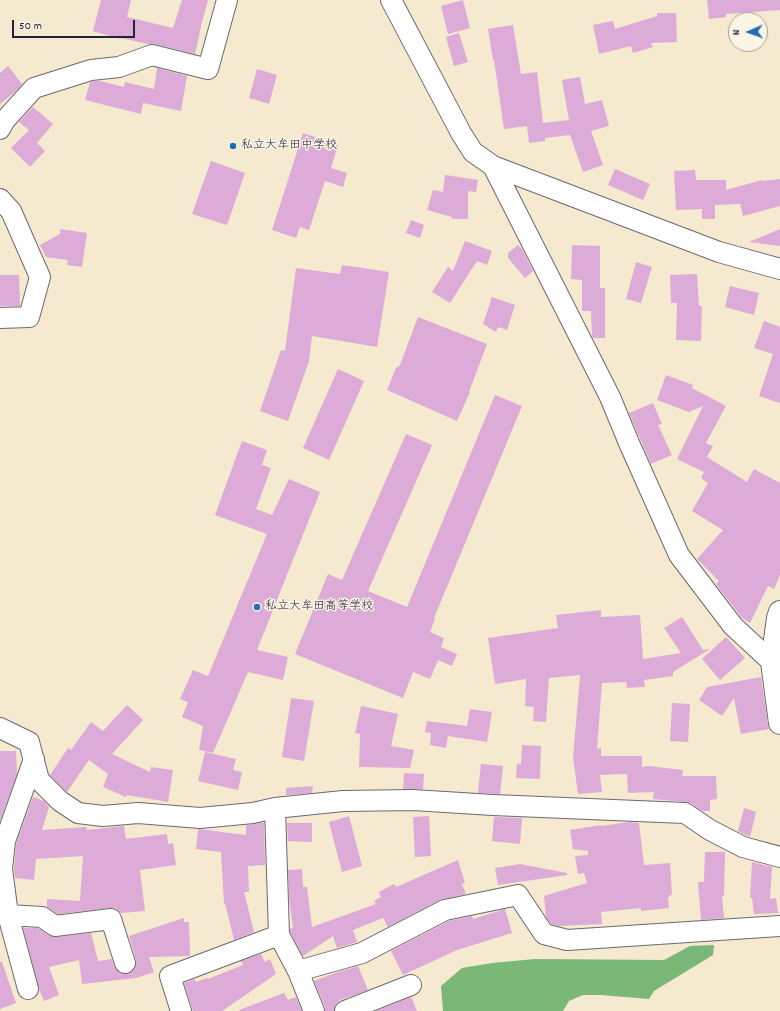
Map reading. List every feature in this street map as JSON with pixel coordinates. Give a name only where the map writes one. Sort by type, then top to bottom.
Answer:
[{"type":"main road","points":[[779,616],[776,650],[780,722]]},
{"type":"street","points":[[0,129],[5,120],[34,88],[91,70],[119,67],[152,55],[208,69],[228,0]]},
{"type":"street","points":[[391,0],[472,152],[493,166],[719,252],[780,269]]},
{"type":"street","points":[[493,166],[610,397],[679,555],[733,626],[776,650]]},
{"type":"street","points":[[0,198],[11,211],[40,277],[29,317],[0,318]]},
{"type":"street","points":[[0,728],[29,742],[39,780],[60,800],[78,813],[103,816],[138,813],[200,818],[343,801],[413,800],[685,813],[710,830],[743,847],[780,857]]},
{"type":"street","points":[[28,989],[8,915],[2,869],[5,841],[34,759]]},
{"type":"street","points":[[275,808],[279,934],[298,971],[314,1011]]},
{"type":"street","points":[[298,971],[362,953],[445,910],[518,895],[544,934],[567,940],[780,926]]},
{"type":"street","points":[[8,915],[42,917],[55,926],[111,919],[125,963]]},
{"type":"street","points":[[181,1011],[170,976],[279,934]]},
{"type":"street","points":[[345,1011],[411,985]]},
{"type":"green space","points":[[714,945],[713,955],[654,991],[649,999],[583,995],[569,1001],[563,1011],[443,1011],[441,986],[462,968],[492,963],[535,959],[664,960],[690,946]]},
{"type":"building","points":[[101,0],[131,0],[127,17],[173,28],[182,0],[208,0],[195,54],[155,44],[120,39],[93,31]]},
{"type":"building","points":[[463,0],[470,28],[448,34],[441,6]]},
{"type":"building","points":[[707,0],[780,0],[780,10],[728,12],[726,17],[709,19]]},
{"type":"building","points":[[657,13],[676,13],[677,42],[651,43],[653,47],[633,53],[631,46],[599,54],[593,25],[613,21],[615,29],[657,16]]},
{"type":"building","points":[[513,25],[521,74],[537,72],[543,123],[569,120],[562,80],[580,77],[585,104],[602,100],[609,126],[591,131],[603,165],[583,172],[570,135],[545,138],[545,141],[529,143],[527,126],[504,129],[488,29]]},
{"type":"building","points":[[459,33],[468,62],[454,66],[446,37]]},
{"type":"building","points":[[8,66],[22,84],[0,104],[0,73]]},
{"type":"building","points":[[157,68],[187,76],[181,111],[143,103],[141,114],[85,100],[90,82],[93,81],[100,81],[124,87],[125,82],[154,89]]},
{"type":"building","points":[[257,69],[277,75],[269,104],[249,98]]},
{"type":"building","points":[[33,107],[53,124],[37,143],[45,151],[30,167],[11,148],[29,130],[19,122]]},
{"type":"building","points":[[303,133],[338,145],[331,168],[347,173],[343,187],[325,181],[309,230],[300,227],[296,238],[272,230]]},
{"type":"building","points":[[211,161],[245,173],[227,225],[192,214]]},
{"type":"building","points":[[615,169],[650,184],[643,200],[608,185]]},
{"type":"building","points":[[695,170],[696,180],[726,180],[726,190],[762,180],[780,179],[780,206],[743,216],[740,204],[715,205],[715,219],[702,219],[702,209],[676,210],[674,171]]},
{"type":"building","points":[[445,175],[478,180],[476,192],[468,191],[468,219],[452,219],[452,217],[427,210],[433,190],[443,192]]},
{"type":"building","points":[[411,220],[424,225],[420,238],[406,233]]},
{"type":"building","points":[[60,229],[87,233],[82,267],[67,265],[68,260],[46,257],[40,245],[60,234]]},
{"type":"building","points":[[780,229],[780,246],[749,242]]},
{"type":"building","points":[[465,241],[492,251],[487,265],[477,261],[450,303],[432,292],[448,267],[453,271]]},
{"type":"building","points":[[518,245],[522,249],[533,271],[525,278],[508,258],[508,253]]},
{"type":"building","points":[[572,245],[600,246],[600,288],[605,288],[605,338],[593,338],[591,311],[582,311],[582,280],[571,279]]},
{"type":"building","points":[[636,262],[652,267],[641,303],[626,299]]},
{"type":"building","points":[[342,265],[389,272],[377,347],[312,336],[309,361],[288,421],[260,411],[281,350],[285,351],[296,268],[340,274]]},
{"type":"building","points":[[697,274],[699,306],[702,306],[701,341],[676,340],[677,303],[671,303],[670,275]]},
{"type":"building","points":[[0,275],[19,275],[20,306],[0,306]]},
{"type":"building","points":[[730,286],[759,293],[754,315],[725,307]]},
{"type":"building","points":[[492,297],[515,305],[507,330],[498,327],[496,332],[483,324]]},
{"type":"building","points":[[418,317],[487,344],[470,392],[457,421],[387,390],[396,368],[400,365]]},
{"type":"building","points":[[764,321],[780,327],[780,403],[759,396],[773,354],[754,348]]},
{"type":"building","points":[[338,369],[364,381],[329,460],[303,448]]},
{"type":"building","points":[[666,375],[693,385],[692,388],[726,406],[706,443],[713,446],[707,457],[747,482],[754,469],[780,483],[780,575],[774,589],[768,586],[750,623],[742,618],[716,584],[719,581],[697,559],[723,530],[692,511],[708,483],[701,478],[704,472],[677,459],[703,406],[689,412],[657,400]]},
{"type":"building","points":[[495,395],[522,406],[434,618],[435,619],[430,632],[444,638],[441,647],[457,654],[452,666],[438,660],[430,679],[413,672],[403,698],[295,654],[328,574],[342,580],[406,434],[432,445],[368,591],[407,607]]},
{"type":"building","points":[[653,403],[662,424],[658,425],[672,455],[651,464],[629,413]]},
{"type":"building","points":[[242,441],[267,450],[262,465],[271,468],[256,509],[272,515],[289,479],[320,492],[257,650],[288,657],[283,680],[248,672],[213,753],[199,750],[203,726],[182,717],[188,702],[180,699],[193,670],[208,676],[267,534],[215,515]]},
{"type":"building","points":[[601,610],[601,617],[640,615],[643,659],[681,653],[664,628],[682,617],[703,650],[710,649],[673,672],[673,676],[644,680],[645,687],[627,688],[626,682],[602,683],[597,749],[601,748],[601,756],[642,756],[642,767],[648,766],[683,770],[682,776],[716,776],[717,799],[710,800],[710,811],[702,811],[691,803],[653,799],[654,792],[628,793],[627,774],[600,775],[602,792],[578,794],[573,757],[580,675],[549,678],[546,722],[533,721],[534,707],[525,706],[526,679],[495,684],[488,638],[558,628],[556,615]]},
{"type":"building","points":[[726,637],[745,658],[720,680],[702,659]]},
{"type":"building","points":[[761,677],[769,729],[741,734],[734,698],[722,716],[699,700],[707,687]]},
{"type":"building","points":[[291,698],[314,701],[304,761],[282,757]]},
{"type":"building","points":[[672,703],[690,704],[688,742],[670,741]]},
{"type":"building","points":[[127,705],[143,720],[112,754],[150,772],[151,767],[173,770],[168,802],[127,795],[126,797],[103,787],[108,774],[89,760],[67,792],[50,775],[68,748],[71,750],[91,722],[103,731]]},
{"type":"building","points":[[361,706],[398,714],[391,746],[414,750],[410,768],[359,767],[360,734],[355,733]]},
{"type":"building","points":[[470,709],[492,712],[487,742],[448,736],[446,748],[430,745],[431,733],[425,732],[427,721],[467,726]]},
{"type":"building","points":[[522,745],[541,746],[540,779],[516,778],[517,764],[521,764]]},
{"type":"building","points":[[0,751],[16,751],[17,774],[0,821]]},
{"type":"building","points":[[205,752],[236,759],[233,770],[242,772],[238,790],[198,781]]},
{"type":"building","points":[[481,764],[503,766],[500,794],[478,793]]},
{"type":"building","points":[[404,773],[424,774],[423,789],[403,789]]},
{"type":"building","points":[[313,786],[312,793],[286,795],[286,788]]},
{"type":"building","points":[[33,797],[44,801],[49,807],[42,830],[86,827],[87,830],[124,826],[126,839],[167,834],[168,844],[173,843],[176,865],[140,870],[145,911],[121,913],[115,908],[110,908],[58,914],[47,907],[47,899],[80,901],[83,856],[36,859],[34,880],[15,878],[14,869],[16,844]]},
{"type":"building","points":[[744,808],[756,812],[750,837],[738,831]]},
{"type":"building","points":[[349,816],[362,866],[342,872],[329,822]]},
{"type":"building","points":[[429,816],[431,856],[415,857],[413,817]]},
{"type":"building","points":[[494,817],[522,818],[520,844],[492,841]]},
{"type":"building","points":[[629,822],[639,823],[644,865],[670,863],[672,894],[668,898],[669,908],[641,911],[641,908],[601,912],[602,924],[559,926],[551,924],[546,917],[544,896],[587,883],[584,873],[578,874],[575,856],[588,855],[588,851],[573,849],[570,830]]},
{"type":"building","points":[[264,823],[265,865],[248,866],[249,892],[244,892],[254,932],[234,940],[225,903],[224,904],[221,852],[196,849],[198,829],[246,835],[246,825]]},
{"type":"building","points":[[287,823],[312,823],[312,842],[288,841]]},
{"type":"building","points":[[705,852],[725,852],[724,896],[722,896],[724,918],[701,920],[698,882],[704,882]]},
{"type":"building","points":[[458,860],[465,883],[462,884],[466,894],[440,900],[388,927],[383,918],[353,930],[357,942],[337,948],[333,936],[303,956],[290,932],[290,929],[293,928],[289,897],[288,870],[302,869],[303,887],[307,887],[312,927],[376,904],[374,901],[381,897],[379,892],[394,884],[396,887]]},
{"type":"building","points":[[752,862],[772,867],[770,899],[776,898],[778,913],[754,914],[752,898],[750,898]]},
{"type":"building","points":[[520,864],[567,873],[567,875],[498,885],[495,868]]},
{"type":"building","points":[[505,909],[512,933],[457,950],[403,975],[391,951],[449,921],[472,916],[473,919]]},
{"type":"building","points":[[184,918],[184,922],[189,922],[190,956],[149,957],[154,972],[136,978],[82,984],[79,960],[49,967],[59,995],[44,1001],[39,989],[23,928],[38,928],[48,935],[56,937],[91,933],[98,961],[112,959],[118,972],[128,974],[134,970],[136,965],[129,936]]},
{"type":"building","points":[[261,954],[265,962],[270,959],[276,974],[222,1011],[193,1011],[184,983],[195,979],[196,982],[207,978],[208,979],[243,965],[241,961]]},
{"type":"building","points":[[0,962],[2,962],[16,1003],[0,1009]]},
{"type":"building","points":[[358,966],[368,990],[340,1000],[336,1004],[334,1011],[325,1011],[325,1007],[314,981]]},
{"type":"building","points":[[284,993],[288,1000],[296,997],[302,1011],[239,1010]]},
{"type":"building","points":[[411,997],[417,1011],[376,1011]]},
{"type":"place","name":"私立大牟田中学校","points":[[233,146]]},
{"type":"place","name":"私立大牟田高等学校","points":[[257,607]]}]
